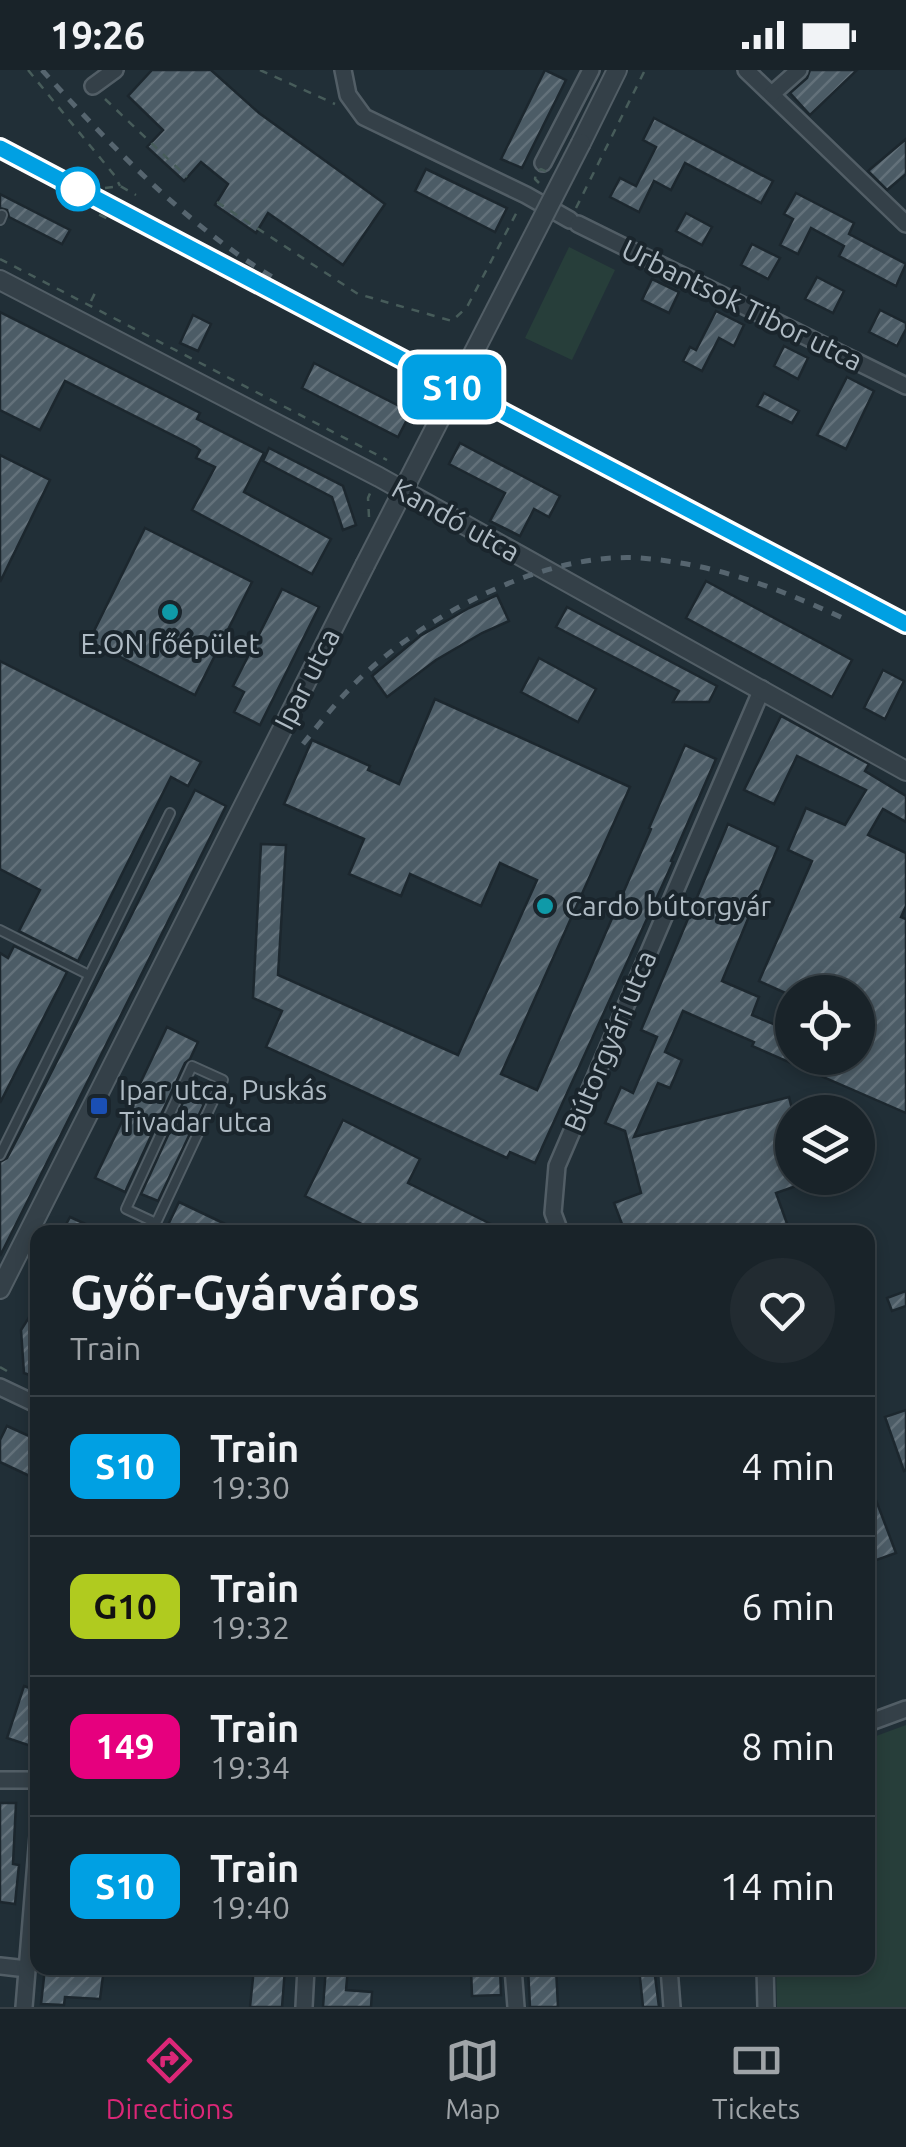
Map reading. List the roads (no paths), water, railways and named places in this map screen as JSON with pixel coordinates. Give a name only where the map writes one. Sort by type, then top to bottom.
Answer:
[{"type":"street","points":[[93,86],[115,70]]},
{"type":"street","name":"Urbantsok Tibor utca","points":[[344,70],[348,95],[364,117],[906,386]]},
{"type":"street","points":[[543,163],[591,70]]},
{"type":"street","name":"Ipar utca","points":[[32,1225],[617,70]]},
{"type":"street","points":[[746,70],[899,206],[906,224]]},
{"type":"street","points":[[772,94],[799,70]]},
{"type":"street","name":"Kandó utca","points":[[0,280],[378,477],[906,770]]},
{"type":"street","name":"Bútorgyári utca","points":[[558,1225],[553,1212],[557,1166],[762,689]]},
{"type":"street","name":"Ipar utca","points":[[0,1289],[30,1229]]},
{"type":"street","points":[[0,1387],[30,1401]]},
{"type":"street","points":[[875,1720],[906,1709]]},
{"type":"street","points":[[0,1780],[30,1780]]},
{"type":"street","points":[[24,2007],[30,1933]]},
{"type":"street","points":[[0,1966],[27,1969]]},
{"type":"street","points":[[304,2007],[306,1975]]},
{"type":"street","points":[[514,1975],[516,2007]]},
{"type":"street","points":[[670,1975],[672,2007]]},
{"type":"street","points":[[765,1975],[766,2007]]},
{"type":"lane","points":[[0,1155],[170,812]]},
{"type":"lane","points":[[0,930],[89,976]]},
{"type":"lane","points":[[151,1225],[126,1209],[192,1066],[223,1080],[157,1225]]},
{"type":"railway","points":[[42,70],[123,156],[182,210],[277,280]]},
{"type":"railway","points":[[0,148],[906,624]]},
{"type":"railway","points":[[303,744],[360,678],[396,647],[460,606],[568,564],[640,558],[695,566],[771,588],[845,619]]},
{"type":"train","name":"S10","points":[[0,148],[906,624]]},
{"type":"place","name":"E.ON főépület","points":[[170,612]]},
{"type":"place","name":"Cardo bútorgyár","points":[[545,906]]},
{"type":"place","name":"Ipar utca, Puskás Tivadar utca","points":[[99,1106]]}]
